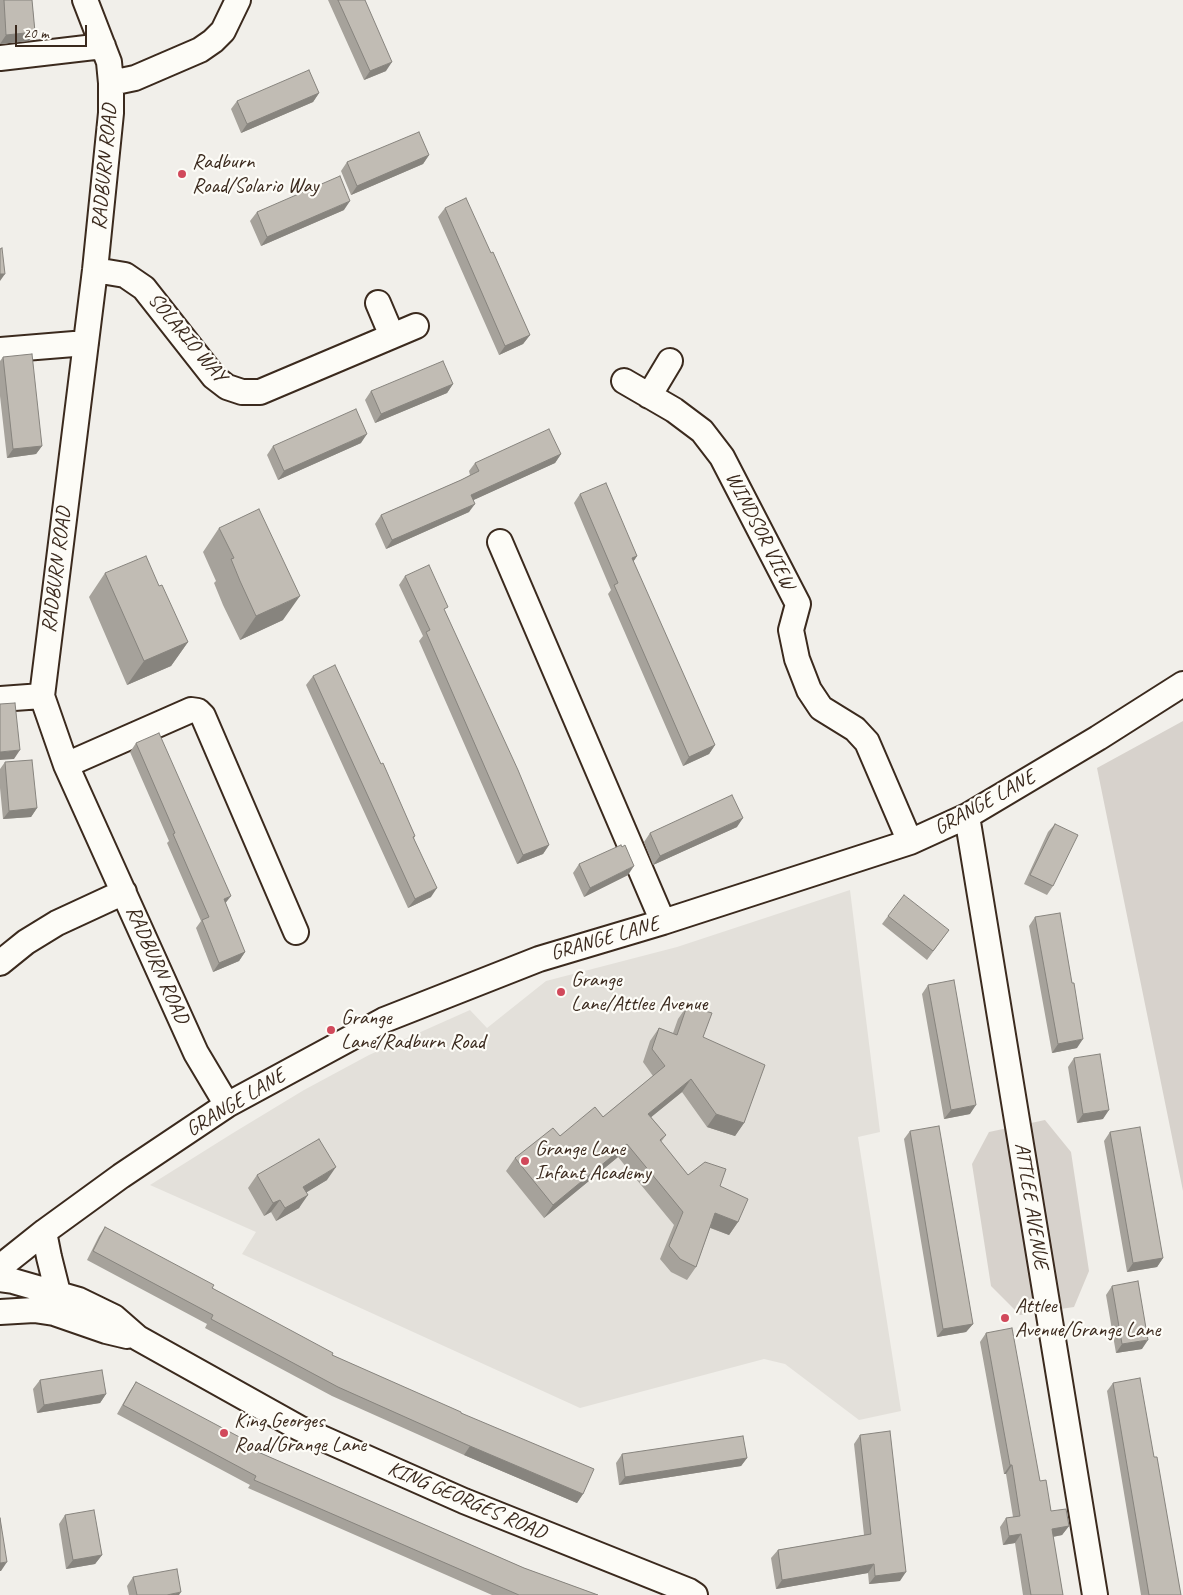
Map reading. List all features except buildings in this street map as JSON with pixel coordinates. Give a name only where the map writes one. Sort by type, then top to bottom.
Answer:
[{"type":"street","name":"RADBURN ROAD","points":[[85,0],[109,62],[111,113],[86,343],[42,696],[66,765],[196,1053],[227,1105]]},
{"type":"street","points":[[111,83],[134,78],[200,50],[213,41],[223,30],[238,0]]},
{"type":"street","points":[[0,58],[104,46]]},
{"type":"street","name":"SOLARIO WAY","points":[[94,270],[125,275],[144,288],[214,377],[227,387],[242,392],[260,392],[416,326]]},
{"type":"street","points":[[378,303],[392,336]]},
{"type":"street","points":[[0,350],[86,343]]},
{"type":"street","points":[[649,396],[670,361]]},
{"type":"street","name":"WINDSOR VIEW","points":[[624,381],[674,410],[702,431],[722,457],[798,604],[791,630],[796,659],[809,690],[821,708],[855,729],[868,742],[910,842]]},
{"type":"street","points":[[500,542],[663,922]]},
{"type":"street","name":"GRANGE LANE","points":[[0,1268],[44,1232],[121,1176],[227,1105],[384,1020],[539,958],[663,922],[910,842],[967,816],[1098,738],[1183,684]]},
{"type":"street","points":[[0,700],[42,696]]},
{"type":"street","points":[[66,765],[191,710],[198,711],[203,716],[296,932]]},
{"type":"street","name":"ATTLEE AVENUE","points":[[967,816],[1095,1595]]},
{"type":"street","points":[[0,963],[26,942],[57,923],[124,892]]},
{"type":"street","points":[[44,1232],[56,1303]]},
{"type":"street","points":[[0,1279],[13,1281],[56,1303]]},
{"type":"street","points":[[0,1312],[34,1310],[56,1303]]},
{"type":"street","name":"KING GEORGES ROAD","points":[[56,1303],[106,1331],[138,1338],[299,1428],[464,1501],[695,1595]]},
{"type":"shaded area","points":[[1183,721],[1183,1191],[1097,768]]},
{"type":"shaded area","name":"Grange Lane Infant Academy","points":[[850,890],[880,1132],[858,1137],[901,1411],[859,1420],[785,1364],[764,1359],[580,1408],[242,1254],[256,1232],[150,1185],[304,1090],[369,1055],[470,1010],[487,1028],[546,981],[677,947]]},
{"type":"shaded area","points":[[1045,1120],[1071,1152],[1089,1271],[1074,1307],[1020,1315],[991,1286],[972,1164],[989,1132]]},
{"type":"place","name":"Radburn Road/Solario Way","points":[[182,174]]},
{"type":"place","name":"Grange Lane/Attlee Avenue","points":[[561,992]]},
{"type":"place","name":"Grange Lane/Radburn Road","points":[[331,1030]]},
{"type":"place","name":"Grange Lane Infant Academy","points":[[525,1161]]},
{"type":"place","name":"Attlee Avenue/Grange Lane","points":[[1005,1318]]},
{"type":"place","name":"King Georges Road/Grange Lane","points":[[224,1433]]}]
